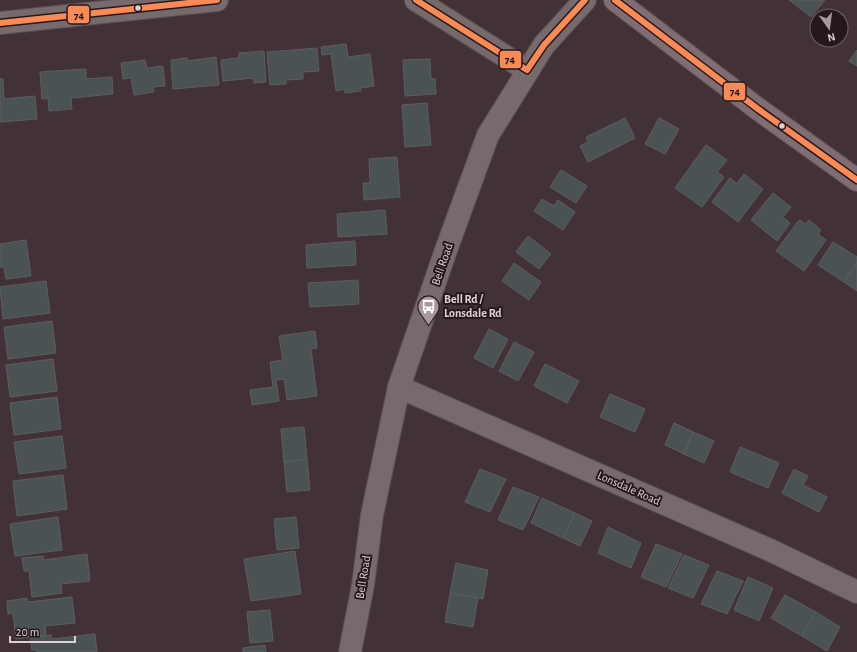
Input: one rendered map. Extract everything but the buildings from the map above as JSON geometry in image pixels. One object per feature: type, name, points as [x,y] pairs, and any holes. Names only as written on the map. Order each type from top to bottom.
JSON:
[{"type":"highway","points":[[615,0],[758,109],[857,180]]},
{"type":"street","points":[[0,23],[217,0]]},
{"type":"street","points":[[416,0],[527,70]]},
{"type":"street","name":"Bell Road","points":[[350,652],[363,585],[372,515],[399,387],[488,135],[527,70],[544,45],[585,0]]},
{"type":"street","name":"Lonsdale Road","points":[[399,387],[772,551],[857,592]]},
{"type":"transit line","name":"74","points":[[0,23],[217,0]]},
{"type":"transit line","name":"74","points":[[416,0],[527,70],[544,45],[585,0]]},
{"type":"transit line","name":"74","points":[[615,0],[758,109],[857,180]]},
{"type":"place","name":"Bell Rd / Lonsdale Rd","points":[[428,326]]}]
